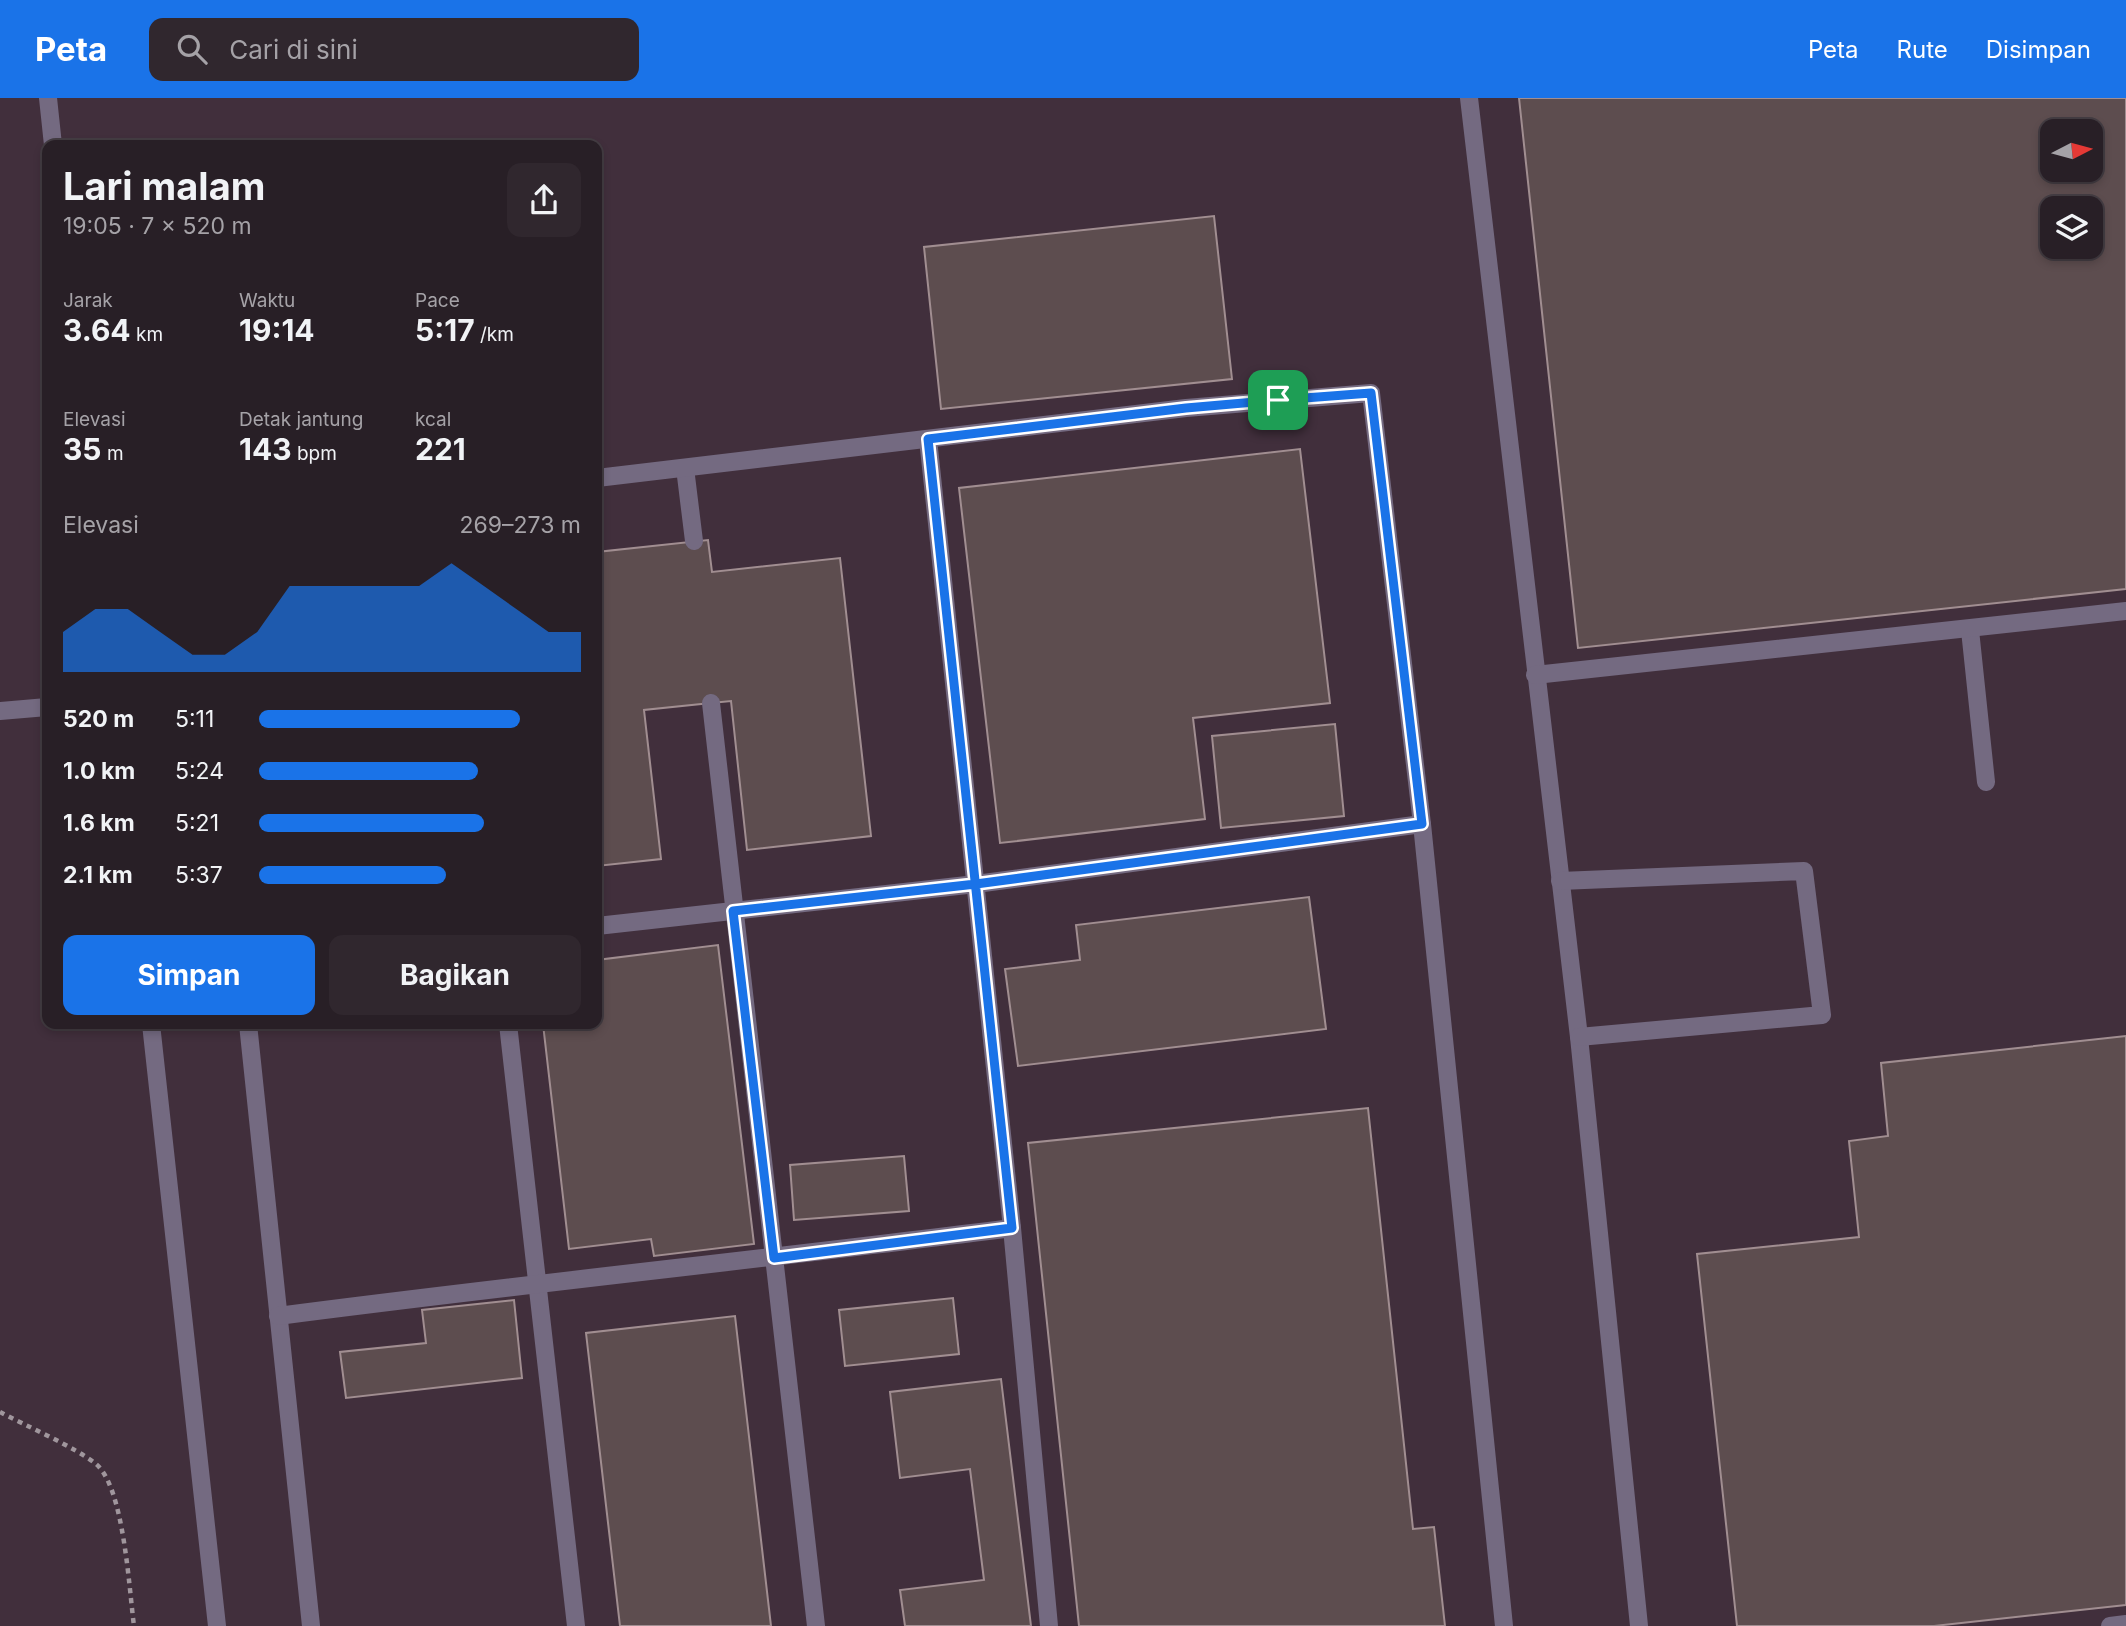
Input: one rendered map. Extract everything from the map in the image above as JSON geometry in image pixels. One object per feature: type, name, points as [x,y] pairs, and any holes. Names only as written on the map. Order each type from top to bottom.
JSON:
[{"type":"street","points":[[48,98],[52,140]]},
{"type":"street","points":[[1469,98],[1579,1037],[1639,1626]]},
{"type":"street","points":[[602,477],[1186,408],[1371,393],[1422,824],[1504,1626]]},
{"type":"street","points":[[928,439],[1012,1228],[1049,1626]]},
{"type":"street","points":[[685,468],[694,541]]},
{"type":"street","points":[[1535,675],[2126,611]]},
{"type":"street","points":[[1970,630],[1986,782]]},
{"type":"street","points":[[710,703],[817,1626]]},
{"type":"street","points":[[0,711],[42,707]]},
{"type":"street","points":[[602,925],[976,884],[1422,824]]},
{"type":"street","points":[[1560,881],[1804,871],[1822,1015],[1579,1037]]},
{"type":"street","points":[[152,1029],[217,1626]]},
{"type":"street","points":[[249,1029],[311,1626]]},
{"type":"street","points":[[509,1029],[576,1626]]},
{"type":"street","points":[[278,1316],[537,1282],[774,1258],[1012,1228]]},
{"type":"street","points":[[2110,1626],[2126,1624]]},
{"type":"path","points":[[0,1412],[97,1465],[113,1490],[126,1556],[134,1626]]},
{"type":"shaded area","points":[[0,98],[2126,98],[2126,1626],[0,1626]]},
{"type":"building","points":[[1519,98],[2126,98],[2126,589],[1578,648]]},
{"type":"building","points":[[1214,216],[1232,379],[941,409],[924,247]]},
{"type":"building","points":[[1300,449],[1330,703],[1193,718],[1205,819],[1000,843],[959,488]]},
{"type":"building","points":[[708,540],[712,572],[840,558],[871,836],[747,850],[731,701],[644,710],[661,859],[602,865],[602,551]]},
{"type":"building","points":[[1335,724],[1344,816],[1221,828],[1212,736]]},
{"type":"building","points":[[1309,897],[1326,1029],[1018,1066],[1005,969],[1080,960],[1076,925]]},
{"type":"building","points":[[718,945],[754,1244],[654,1256],[651,1239],[569,1249],[544,1029],[602,1029],[602,959]]},
{"type":"building","points":[[2126,1036],[2126,1605],[1934,1626],[1737,1626],[1697,1254],[1859,1237],[1849,1141],[1888,1136],[1881,1063]]},
{"type":"building","points":[[1368,1108],[1413,1529],[1434,1527],[1445,1626],[1079,1626],[1028,1143]]},
{"type":"building","points":[[904,1156],[909,1211],[794,1220],[790,1165]]},
{"type":"building","points":[[953,1298],[959,1354],[845,1366],[839,1310]]},
{"type":"building","points":[[514,1300],[522,1378],[346,1398],[340,1352],[426,1343],[422,1310]]},
{"type":"building","points":[[735,1316],[771,1626],[620,1626],[586,1333]]},
{"type":"building","points":[[1001,1379],[1031,1626],[905,1626],[900,1590],[984,1580],[970,1469],[900,1478],[890,1392]]},
{"type":"route","points":[[1278,400],[1186,408],[928,439],[976,884],[1012,1228],[774,1258],[733,911],[976,884],[1422,824],[1371,393],[1278,400]]}]
